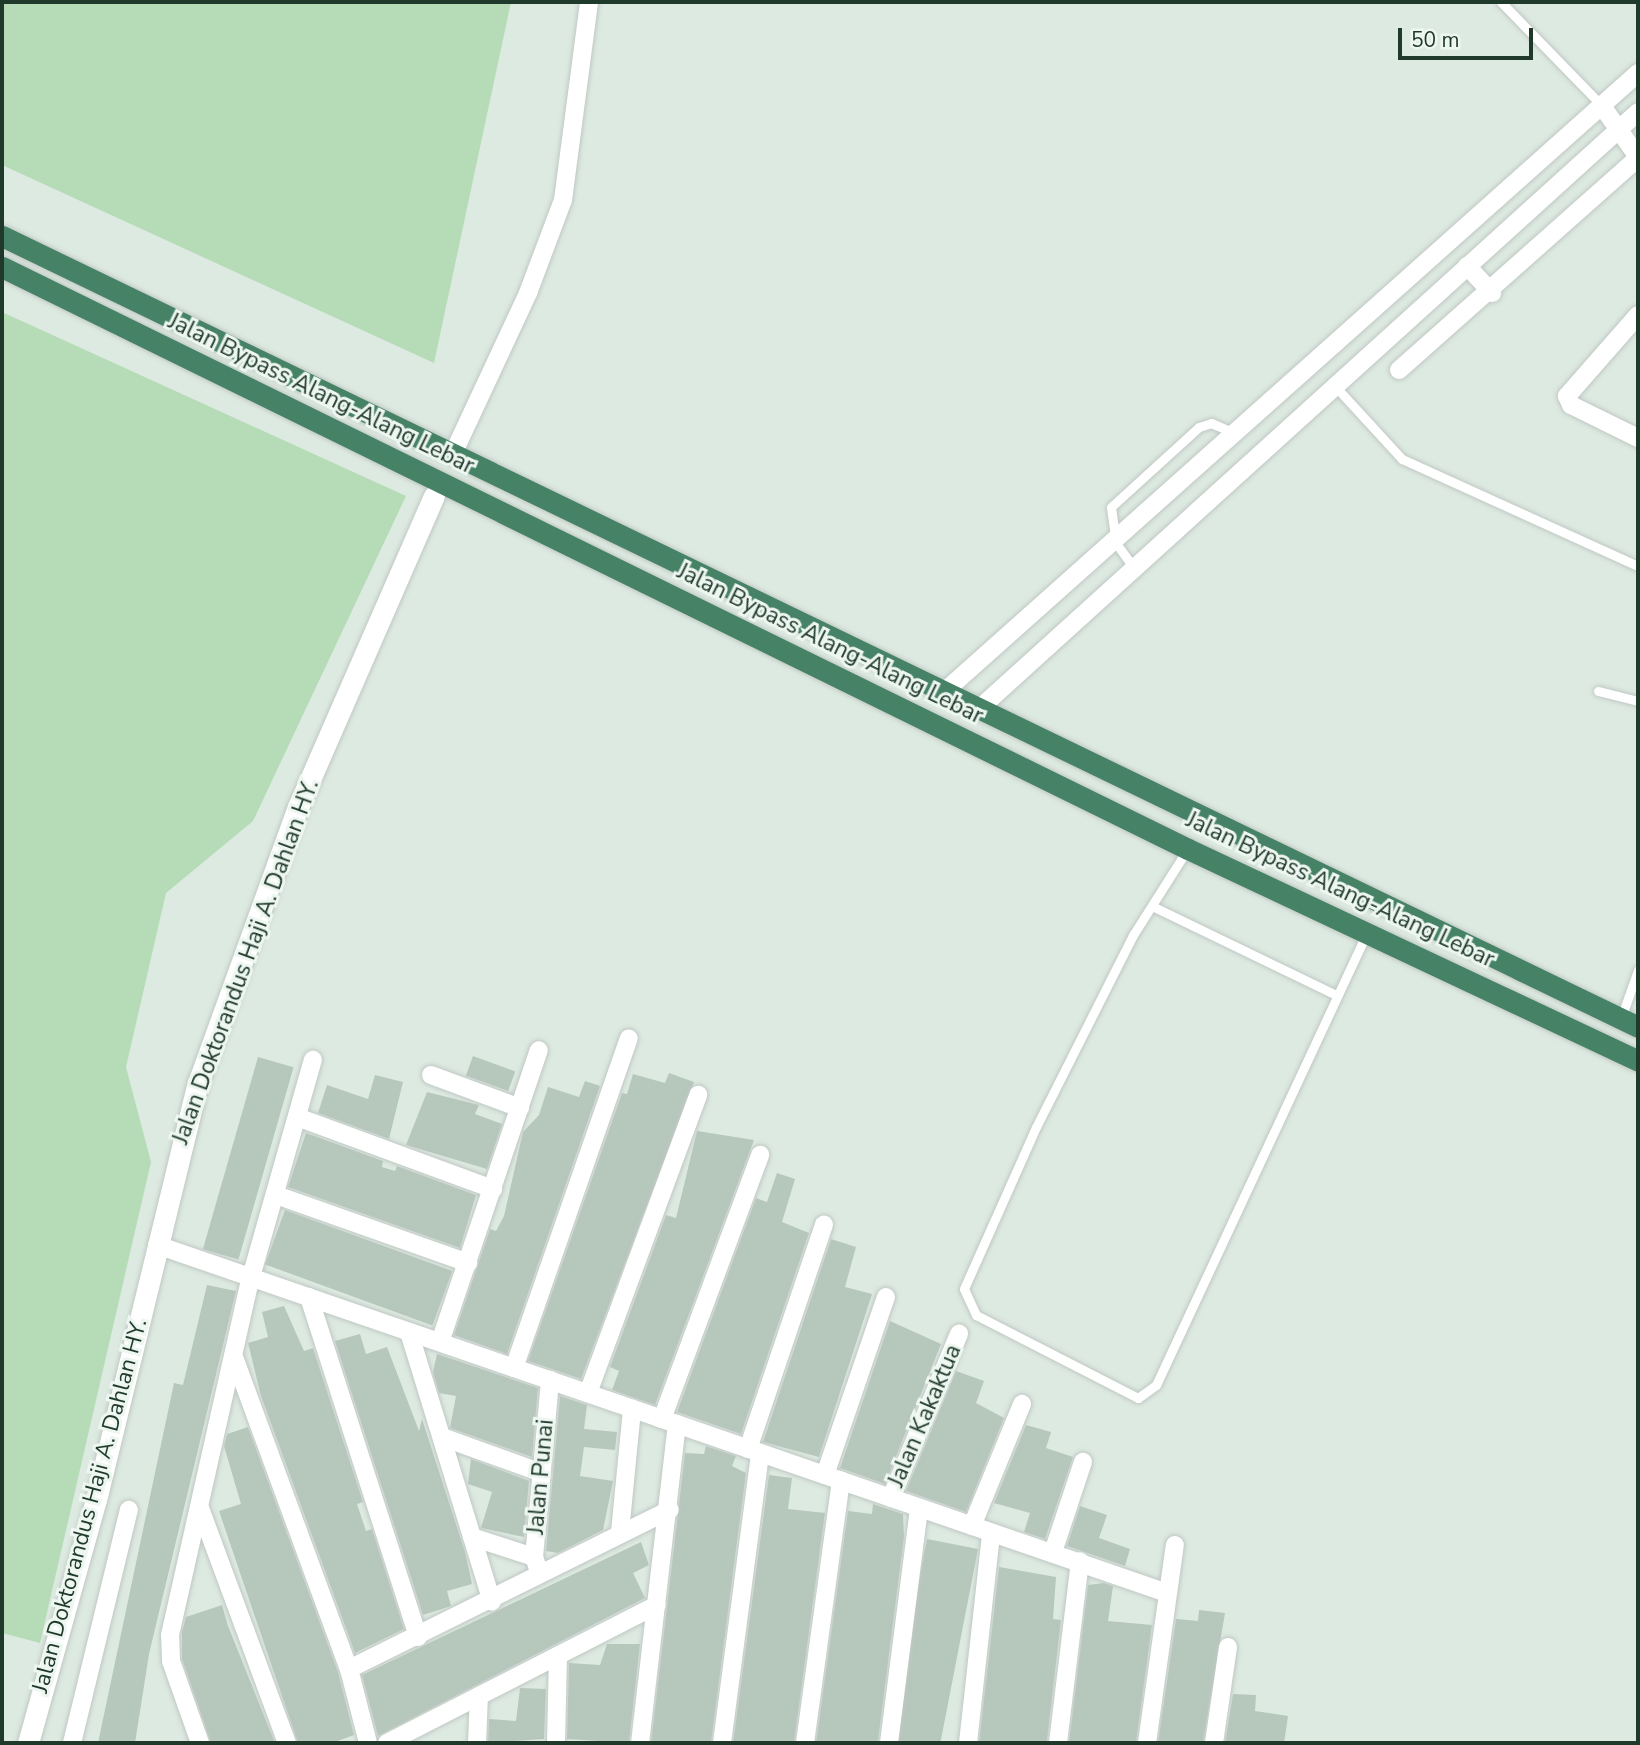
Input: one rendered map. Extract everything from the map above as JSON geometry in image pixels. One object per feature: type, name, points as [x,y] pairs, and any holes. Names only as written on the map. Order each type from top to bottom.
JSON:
[{"type":"highway","name":"Jalan Bypass Alang-Alang Lebar","points":[[2,236],[1630,1022]]},
{"type":"highway","name":"Jalan Bypass Alang-Alang Lebar","points":[[2,267],[172,350],[437,489],[1638,1061]]},
{"type":"highway","points":[[172,350],[183,324]]},
{"type":"street","points":[[453,454],[528,293],[563,200],[589,2]]},
{"type":"street","points":[[944,692],[1116,543],[1638,74]]},
{"type":"street","points":[[1399,370],[1492,293],[1638,158],[1616,131],[1602,106]]},
{"type":"street","points":[[979,709],[1638,112]]},
{"type":"street","points":[[1466,266],[1492,293]]},
{"type":"street","points":[[1638,315],[1567,396],[1570,405],[1638,438]]},
{"type":"street","name":"Jalan Doktorandus Haji A. Dahlan HY.","points":[[28,1743],[96,1500],[198,1083],[298,807],[437,489]]},
{"type":"street","points":[[514,1368],[629,1038]]},
{"type":"street","points":[[440,1342],[539,1051]]},
{"type":"street","points":[[200,1743],[171,1661],[170,1635],[201,1508],[251,1277],[313,1060]]},
{"type":"street","points":[[431,1075],[520,1108]]},
{"type":"street","points":[[588,1394],[698,1095]]},
{"type":"street","points":[[298,1117],[493,1189]]},
{"type":"street","points":[[640,1743],[670,1510],[670,1422],[760,1156]]},
{"type":"street","points":[[276,1195],[468,1263]]},
{"type":"street","points":[[722,1743],[754,1451],[824,1225]]},
{"type":"street","points":[[157,1245],[1164,1592]]},
{"type":"street","points":[[309,1297],[418,1636]]},
{"type":"street","points":[[804,1743],[833,1477],[886,1297]]},
{"type":"street","points":[[409,1332],[492,1602]]},
{"type":"street","name":"Jalan Kakaktua","points":[[891,1498],[959,1334]]},
{"type":"street","points":[[234,1357],[349,1669],[368,1743]]},
{"type":"street","name":"Jalan Punai","points":[[536,1564],[550,1380]]},
{"type":"street","points":[[972,1526],[1022,1404]]},
{"type":"street","points":[[621,1532],[632,1409]]},
{"type":"street","points":[[442,1437],[542,1473]]},
{"type":"street","points":[[1053,1552],[1083,1462]]},
{"type":"street","points":[[201,1508],[287,1743]]},
{"type":"street","points":[[889,1743],[919,1508]]},
{"type":"street","points":[[72,1743],[129,1510]]},
{"type":"street","points":[[349,1669],[492,1602],[536,1564],[670,1510]]},
{"type":"street","points":[[968,1743],[991,1533]]},
{"type":"street","points":[[472,1537],[536,1564]]},
{"type":"street","points":[[1147,1743],[1164,1592],[1175,1545]]},
{"type":"street","points":[[1058,1743],[1080,1561]]},
{"type":"street","points":[[387,1743],[657,1605]]},
{"type":"street","points":[[1214,1743],[1228,1647]]},
{"type":"street","points":[[556,1743],[558,1657]]},
{"type":"street","points":[[477,1743],[479,1696]]},
{"type":"lane","points":[[1501,2],[1602,106]]},
{"type":"lane","points":[[1334,385],[1402,459],[1638,566]]},
{"type":"lane","points":[[1134,568],[1116,543],[1111,508],[1199,427],[1211,424],[1236,434]]},
{"type":"lane","points":[[1598,691],[1638,701]]},
{"type":"lane","points":[[1188,849],[1152,905],[1036,1127],[963,1297],[976,1315],[1138,1398],[1156,1385],[1367,930]]},
{"type":"lane","points":[[1152,905],[1336,995]]},
{"type":"lane","points":[[1630,1022],[1638,970]]},
{"type":"green space","points":[[2,2],[511,2],[434,363],[2,165]]},
{"type":"green space","points":[[2,312],[406,496],[253,821],[166,893],[126,1067],[151,1162],[40,1643],[2,1633]]},
{"type":"building","points":[[473,1056],[515,1071],[508,1091],[466,1076]]},
{"type":"building","points":[[258,1057],[294,1067],[238,1259],[203,1249]]},
{"type":"building","points":[[669,1073],[694,1082],[581,1379],[528,1361],[622,1093],[627,1094],[633,1074],[665,1083]]},
{"type":"building","points":[[375,1075],[403,1082],[389,1139],[318,1113],[327,1085],[368,1099]]},
{"type":"building","points":[[585,1081],[600,1086],[507,1354],[454,1335],[490,1229],[496,1231],[504,1216],[523,1132],[539,1115],[548,1087],[579,1097]]},
{"type":"building","points":[[427,1092],[479,1105],[475,1114],[502,1124],[487,1169],[406,1145]]},
{"type":"building","points":[[697,1131],[754,1140],[655,1405],[612,1390],[619,1371],[610,1367],[666,1215],[676,1218]]},
{"type":"building","points":[[306,1133],[383,1161],[382,1167],[395,1171],[397,1166],[476,1195],[460,1248],[288,1187]]},
{"type":"building","points":[[777,1173],[795,1179],[782,1222],[809,1233],[741,1434],[677,1412],[756,1198],[767,1202]]},
{"type":"building","points":[[285,1210],[452,1271],[432,1325],[265,1265]]},
{"type":"building","points":[[831,1239],[856,1247],[845,1287],[872,1294],[819,1457],[763,1442]]},
{"type":"building","points":[[207,1285],[236,1291],[149,1654],[135,1743],[98,1743],[174,1383],[183,1385]]},
{"type":"building","points":[[284,1306],[304,1351],[313,1348],[363,1502],[357,1504],[366,1531],[372,1529],[404,1629],[355,1653],[261,1396],[248,1343],[268,1337],[262,1312]]},
{"type":"building","points":[[890,1321],[941,1344],[885,1484],[840,1468]]},
{"type":"building","points":[[360,1334],[366,1354],[387,1347],[419,1431],[422,1419],[465,1552],[472,1584],[447,1591],[451,1606],[423,1615],[335,1341]]},
{"type":"building","points":[[437,1354],[538,1388],[532,1457],[450,1428],[456,1396],[439,1393],[433,1372]]},
{"type":"building","points":[[956,1371],[984,1381],[976,1403],[1004,1418],[966,1512],[906,1491]]},
{"type":"building","points":[[560,1396],[587,1405],[584,1429],[617,1432],[615,1450],[584,1447],[580,1476],[613,1481],[603,1530],[558,1553],[546,1551]]},
{"type":"building","points":[[1026,1425],[1051,1432],[1046,1448],[1073,1457],[1045,1539],[1024,1532],[1030,1513],[994,1503]]},
{"type":"building","points":[[248,1427],[338,1672],[354,1735],[332,1743],[298,1743],[219,1511],[241,1504],[224,1446],[227,1434]]},
{"type":"building","points":[[706,1446],[736,1456],[732,1466],[746,1473],[711,1743],[651,1743],[685,1453],[704,1454]]},
{"type":"building","points":[[471,1459],[529,1481],[524,1537],[481,1528],[492,1492],[468,1484]]},
{"type":"building","points":[[769,1475],[792,1478],[788,1509],[825,1513],[794,1743],[733,1743]]},
{"type":"building","points":[[873,1504],[903,1514],[904,1537],[878,1741],[816,1743],[848,1511],[872,1514]]},
{"type":"building","points":[[1080,1506],[1107,1515],[1099,1538],[1130,1549],[1125,1566],[1067,1546]]},
{"type":"building","points":[[927,1539],[978,1549],[940,1743],[888,1741]]},
{"type":"building","points":[[641,1542],[649,1565],[633,1573],[645,1598],[378,1736],[362,1675]]},
{"type":"building","points":[[999,1567],[1056,1577],[1053,1619],[1061,1620],[1047,1741],[1041,1743],[979,1743]]},
{"type":"building","points":[[1104,1583],[1113,1586],[1108,1621],[1152,1625],[1136,1743],[1069,1743],[1088,1585]]},
{"type":"building","points":[[222,1605],[275,1743],[211,1743],[182,1659],[182,1632],[186,1617]]},
{"type":"building","points":[[1199,1610],[1225,1613],[1203,1743],[1158,1743],[1176,1619],[1198,1621]]},
{"type":"building","points":[[607,1644],[640,1644],[629,1743],[567,1739],[569,1663],[600,1665]]},
{"type":"building","points":[[520,1688],[546,1689],[544,1739],[488,1743],[489,1719],[516,1721]]},
{"type":"building","points":[[1233,1694],[1256,1695],[1255,1711],[1288,1716],[1284,1743],[1225,1743]]}]
